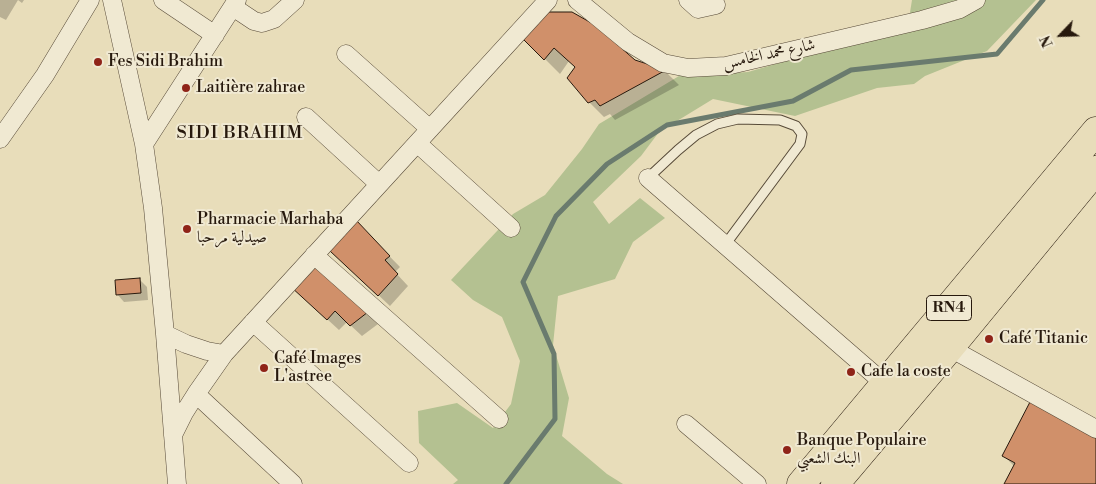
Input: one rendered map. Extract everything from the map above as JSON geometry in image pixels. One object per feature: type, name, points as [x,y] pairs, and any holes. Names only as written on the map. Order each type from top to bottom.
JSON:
[{"type":"main road","name":"RN4","points":[[801,484],[1096,131]]},
{"type":"main road","name":"RN4","points":[[834,484],[950,348],[1096,170]]},
{"type":"street","points":[[0,139],[45,75],[90,0]]},
{"type":"street","points":[[112,0],[144,144],[153,208],[177,484]]},
{"type":"street","points":[[164,0],[215,35]]},
{"type":"street","points":[[144,144],[235,4],[254,21],[262,23],[274,19],[295,0]]},
{"type":"street","points":[[174,435],[196,394],[224,354],[548,0]]},
{"type":"street","name":"شارع محمد الخامس","points":[[577,0],[628,42],[663,63],[688,68],[726,66],[922,20],[960,8],[976,0]]},
{"type":"street","points":[[688,0],[698,9],[716,5]]},
{"type":"street","points":[[346,54],[430,129]]},
{"type":"street","points":[[306,117],[379,184]]},
{"type":"street","points":[[417,143],[511,228]]},
{"type":"street","points":[[648,178],[885,384]]},
{"type":"street","points":[[314,255],[499,419]]},
{"type":"street","points":[[253,322],[410,463]]},
{"type":"street","points":[[165,334],[206,351],[224,354]]},
{"type":"street","points":[[950,348],[1096,429]]},
{"type":"street","points":[[196,394],[293,484]]},
{"type":"street","points":[[686,424],[757,484]]},
{"type":"lane","points":[[648,178],[696,135],[717,124],[738,119],[780,120],[796,126],[802,134],[800,144],[726,246]]},
{"type":"green space","points":[[912,0],[1036,0],[987,51],[925,76],[914,84],[877,88],[795,116],[713,99],[659,132],[641,156],[593,202],[609,224],[640,198],[665,218],[633,242],[615,279],[558,296],[553,345],[569,398],[562,436],[607,474],[623,484],[453,484],[458,480],[419,443],[418,411],[457,403],[493,428],[511,404],[520,361],[502,317],[473,300],[451,280],[513,214],[545,195],[582,149],[599,124],[679,76],[748,72],[831,48],[907,31]]},
{"type":"building","points":[[549,12],[572,12],[595,25],[635,60],[666,70],[600,106],[595,100],[588,103],[567,78],[575,67],[554,48],[544,60],[521,37]]},
{"type":"building","points":[[356,220],[390,256],[385,260],[398,274],[378,296],[330,251]]},
{"type":"building","points":[[313,260],[368,312],[350,326],[335,311],[327,320],[290,286]]},
{"type":"building","points":[[140,278],[141,293],[116,295],[115,280]]},
{"type":"building","points":[[1030,402],[1096,438],[1096,484],[1004,484],[1015,463],[1002,456]]},
{"type":"waterway","points":[[506,484],[555,419],[554,354],[523,282],[556,216],[607,164],[667,125],[793,101],[851,70],[997,54],[1043,0]]},
{"type":"place","name":"Fes Sidi Brahim","points":[[98,62]]},
{"type":"place","name":"Laitière zahrae","points":[[186,88]]},
{"type":"place","name":"Pharmacie Marhaba صيدلية مرحبا","points":[[187,229]]},
{"type":"place","name":"Café Titanic","points":[[989,339]]},
{"type":"place","name":"Café Images L'astree","points":[[264,368]]},
{"type":"place","name":"Cafe la coste","points":[[851,372]]},
{"type":"place","name":"Banque Populaire البنك الشعبي","points":[[787,450]]},
{"type":"district","name":"SIDI BRAHIM","points":[[240,134]]}]
